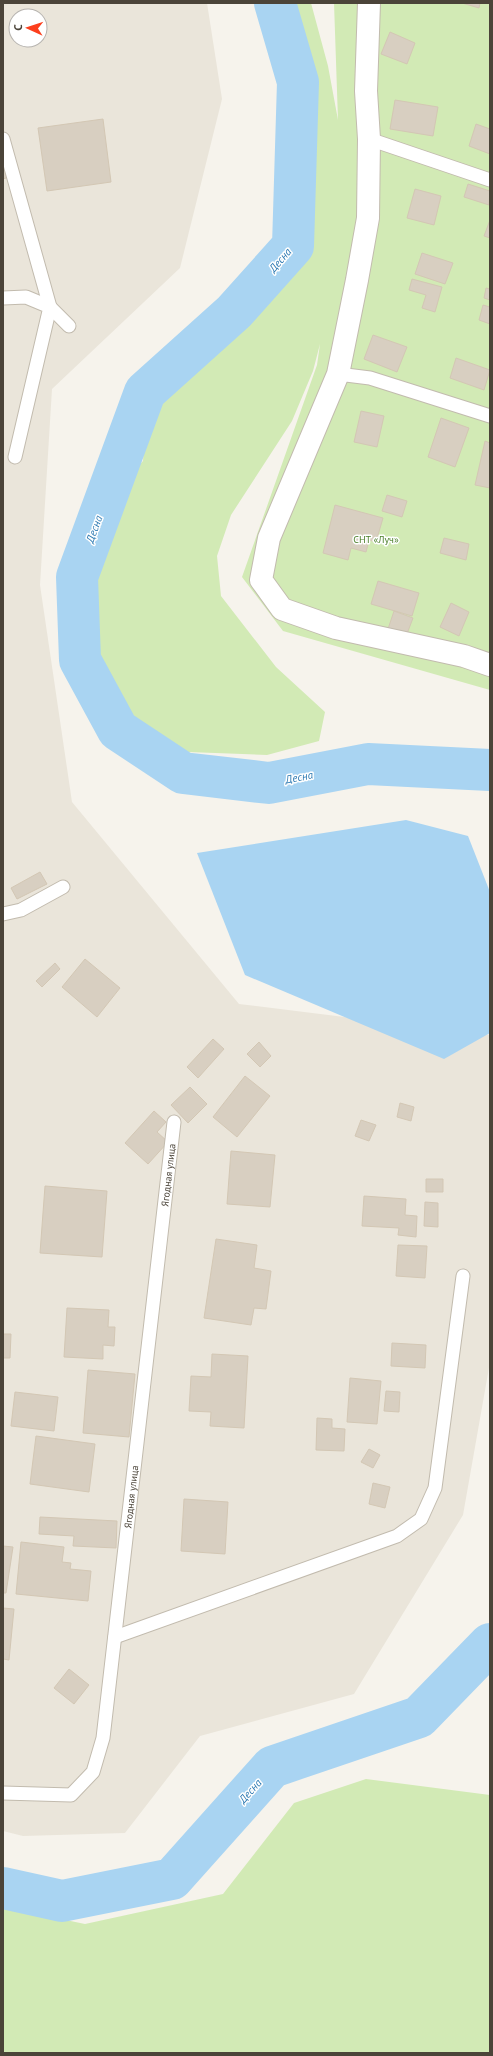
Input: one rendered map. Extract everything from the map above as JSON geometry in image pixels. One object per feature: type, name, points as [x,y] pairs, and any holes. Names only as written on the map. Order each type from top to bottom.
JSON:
[{"type":"street","points":[[369,3],[366,91],[369,139],[368,218],[338,374],[269,538],[261,580],[282,609],[336,628],[464,656],[490,664]]},
{"type":"lane","points":[[3,139],[50,307],[15,457]]},
{"type":"lane","points":[[369,139],[490,180]]},
{"type":"lane","points":[[3,298],[26,297],[50,307],[69,326]]},
{"type":"lane","points":[[338,374],[370,378],[490,416]]},
{"type":"lane","points":[[3,914],[21,910],[63,887]]},
{"type":"lane","name":"Ягодная улица","points":[[3,1794],[71,1795],[93,1772],[103,1738],[174,1122]]},
{"type":"lane","points":[[115,1637],[397,1536],[421,1519],[435,1488],[463,1276]]},
{"type":"shaded area","points":[[3,3],[207,3],[222,99],[180,268],[52,389],[40,585],[72,802],[239,1004],[490,1035],[490,1362],[463,1515],[354,1694],[200,1736],[125,1833],[23,1836],[3,1831]]},
{"type":"green space","name":"СНТ «Луч»","points":[[257,3],[311,3],[328,66],[338,120],[334,3],[490,3],[490,690],[283,631],[242,577],[317,365],[320,344],[313,371],[292,421],[231,515],[217,556],[221,596],[276,667],[325,712],[319,741],[267,755],[188,752],[130,726],[90,656],[82,576],[96,503],[110,474],[129,475],[143,461],[145,429],[163,382],[249,313],[303,211],[305,141],[300,71]]},
{"type":"green space","points":[[366,1779],[490,1795],[490,2053],[3,2053],[3,1907],[85,1924],[223,1894],[294,1803]]},
{"type":"water","points":[[406,820],[468,836],[490,892],[490,1033],[444,1059],[245,975],[197,853]]},
{"type":"building","points":[[462,3],[480,3],[479,8]]},
{"type":"building","points":[[390,32],[415,43],[407,64],[381,54]]},
{"type":"building","points":[[395,100],[438,107],[433,136],[390,129]]},
{"type":"building","points":[[103,119],[111,182],[47,191],[38,128]]},
{"type":"building","points":[[476,124],[490,129],[490,154],[469,146]]},
{"type":"building","points":[[3,158],[9,177],[3,179]]},
{"type":"building","points":[[468,184],[490,191],[489,205],[464,197]]},
{"type":"building","points":[[415,189],[441,196],[434,225],[407,218]]},
{"type":"building","points":[[490,220],[490,238],[484,236]]},
{"type":"building","points":[[422,253],[453,263],[445,284],[415,274]]},
{"type":"building","points":[[412,279],[442,287],[435,312],[422,308],[426,295],[409,290]]},
{"type":"building","points":[[486,288],[490,289],[490,300],[484,298]]},
{"type":"building","points":[[483,305],[490,307],[490,324],[479,320]]},
{"type":"building","points":[[373,335],[407,347],[397,372],[364,359]]},
{"type":"building","points":[[456,358],[490,370],[484,390],[450,378]]},
{"type":"building","points":[[361,411],[384,416],[377,447],[354,442]]},
{"type":"building","points":[[441,418],[469,428],[455,467],[428,457]]},
{"type":"building","points":[[485,441],[490,443],[490,488],[475,485]]},
{"type":"building","points":[[387,495],[407,501],[402,517],[382,511]]},
{"type":"building","points":[[335,505],[383,518],[376,542],[369,540],[366,552],[351,548],[348,560],[323,553]]},
{"type":"building","points":[[444,538],[469,544],[466,560],[440,553]]},
{"type":"building","points":[[378,581],[419,593],[412,616],[371,604]]},
{"type":"building","points":[[451,603],[469,612],[459,636],[440,627]]},
{"type":"building","points":[[394,611],[413,618],[405,639],[387,632]]},
{"type":"building","points":[[40,872],[47,884],[17,899],[11,888]]},
{"type":"building","points":[[85,959],[120,988],[97,1017],[62,987]]},
{"type":"building","points":[[55,963],[60,969],[42,987],[36,981]]},
{"type":"building","points":[[213,1039],[224,1049],[198,1078],[187,1067]]},
{"type":"building","points":[[259,1042],[271,1056],[260,1067],[247,1054]]},
{"type":"building","points":[[245,1076],[270,1096],[237,1137],[213,1117]]},
{"type":"building","points":[[190,1087],[207,1104],[188,1123],[171,1105]]},
{"type":"building","points":[[400,1103],[414,1107],[411,1121],[397,1117]]},
{"type":"building","points":[[154,1111],[166,1122],[157,1132],[168,1142],[148,1164],[125,1143]]},
{"type":"building","points":[[361,1120],[376,1125],[369,1141],[355,1136]]},
{"type":"building","points":[[231,1151],[275,1155],[270,1207],[227,1204]]},
{"type":"building","points":[[426,1179],[443,1179],[443,1192],[426,1192]]},
{"type":"building","points":[[45,1186],[107,1191],[102,1257],[40,1253]]},
{"type":"building","points":[[364,1196],[406,1199],[405,1215],[417,1216],[416,1237],[398,1235],[399,1228],[362,1226]]},
{"type":"building","points":[[425,1202],[438,1203],[438,1227],[424,1226]]},
{"type":"building","points":[[216,1239],[257,1245],[254,1268],[271,1271],[266,1309],[254,1308],[251,1325],[204,1318]]},
{"type":"building","points":[[398,1245],[427,1246],[425,1278],[396,1276]]},
{"type":"building","points":[[67,1308],[109,1310],[108,1327],[115,1327],[114,1346],[103,1345],[103,1359],[64,1357]]},
{"type":"building","points":[[3,1334],[11,1334],[10,1358],[3,1358]]},
{"type":"building","points":[[392,1343],[426,1345],[425,1368],[391,1366]]},
{"type":"building","points":[[212,1354],[248,1356],[244,1428],[210,1426],[211,1412],[189,1411],[191,1376],[211,1377]]},
{"type":"building","points":[[88,1370],[135,1374],[129,1437],[83,1433]]},
{"type":"building","points":[[350,1378],[381,1381],[377,1424],[347,1422]]},
{"type":"building","points":[[386,1391],[400,1392],[399,1412],[384,1411]]},
{"type":"building","points":[[15,1392],[58,1397],[54,1431],[11,1426]]},
{"type":"building","points":[[317,1418],[332,1419],[332,1428],[345,1429],[344,1451],[316,1450]]},
{"type":"building","points":[[36,1436],[95,1444],[89,1492],[30,1484]]},
{"type":"building","points":[[369,1449],[380,1455],[373,1468],[361,1462]]},
{"type":"building","points":[[373,1483],[390,1487],[385,1508],[369,1504]]},
{"type":"building","points":[[184,1499],[228,1502],[225,1554],[181,1551]]},
{"type":"building","points":[[40,1517],[117,1521],[116,1548],[73,1546],[74,1536],[39,1534]]},
{"type":"building","points":[[21,1542],[64,1547],[62,1562],[71,1563],[70,1569],[91,1571],[88,1601],[16,1594]]},
{"type":"building","points":[[3,1546],[13,1547],[6,1593],[3,1593]]},
{"type":"building","points":[[3,1608],[14,1609],[9,1660],[3,1659]]},
{"type":"building","points":[[69,1669],[89,1685],[74,1704],[54,1688]]},
{"type":"waterway","name":"Десна","points":[[275,3],[298,82],[293,246],[234,312],[145,392],[77,577],[80,660],[118,730],[183,773],[269,783],[368,764],[490,770]]},
{"type":"waterway","name":"Десна","points":[[3,1888],[62,1901],[172,1879],[272,1767],[419,1717],[490,1644]]}]
